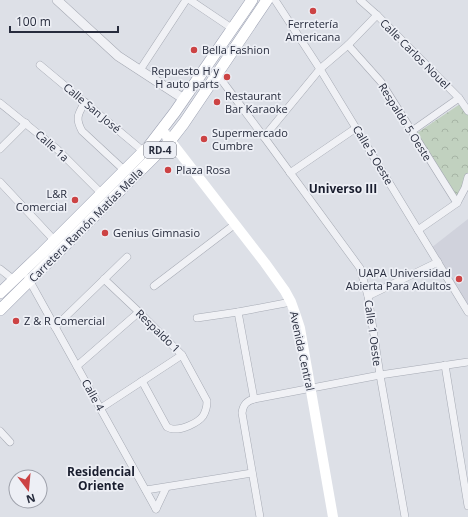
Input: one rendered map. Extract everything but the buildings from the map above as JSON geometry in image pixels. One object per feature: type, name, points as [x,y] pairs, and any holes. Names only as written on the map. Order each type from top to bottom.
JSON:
[{"type":"main road","name":"Carretera Ramón Matías Mella","points":[[0,293],[24,271],[162,130],[252,0]]},
{"type":"main road","name":"Carretera Ramón Matías Mella","points":[[0,310],[170,141],[184,123],[267,0]]},
{"type":"main road","name":"Avenida Central","points":[[162,130],[234,225],[265,263],[291,302],[300,328],[333,517]]},
{"type":"street","points":[[57,0],[118,56],[184,99]]},
{"type":"street","points":[[140,70],[186,0]]},
{"type":"street","points":[[190,0],[233,29]]},
{"type":"street","name":"Calle 5 Oeste","points":[[275,0],[320,69],[468,312]]},
{"type":"street","name":"Calle Carlos Nouel","points":[[360,0],[377,15],[459,98],[468,111]]},
{"type":"street","points":[[264,137],[320,69],[377,15]]},
{"type":"street","name":"Respaldo 5 Oeste","points":[[348,44],[380,82],[457,204]]},
{"type":"street","name":"Calle San José","points":[[40,65],[143,151]]},
{"type":"street","name":"Calle 1 Oeste","points":[[217,74],[356,262],[364,277],[405,517]]},
{"type":"street","points":[[412,131],[459,98]]},
{"type":"street","points":[[85,102],[78,114],[78,124],[82,131],[124,170]]},
{"type":"street","name":"Calle 1a","points":[[0,103],[57,149],[101,193]]},
{"type":"street","points":[[0,149],[26,123]]},
{"type":"street","points":[[290,173],[356,128]]},
{"type":"street","points":[[418,230],[457,204],[465,188],[468,177]]},
{"type":"street","points":[[0,182],[54,240]]},
{"type":"street","points":[[154,286],[234,225]]},
{"type":"street","points":[[55,327],[127,257]]},
{"type":"street","points":[[368,296],[438,262]]},
{"type":"street","points":[[0,269],[14,280]]},
{"type":"street","name":"Calle 4","points":[[24,271],[156,509],[166,488]]},
{"type":"street","name":"Respaldo 1","points":[[104,280],[182,355],[207,401],[207,407],[202,418],[192,424],[180,428],[172,430],[167,427],[142,381]]},
{"type":"street","points":[[197,318],[291,302]]},
{"type":"street","points":[[77,366],[139,312]]},
{"type":"street","points":[[238,312],[254,399]]},
{"type":"street","points":[[100,408],[182,355]]},
{"type":"street","points":[[260,517],[242,413],[242,408],[248,400],[380,375],[468,362]]},
{"type":"street","points":[[445,365],[468,506]]},
{"type":"street","points":[[0,431],[10,442]]},
{"type":"street","points":[[146,490],[252,473]]},
{"type":"shaded area","name":"UAPA Universidad Abierta Para Adultos","points":[[468,219],[468,309],[431,248]]},
{"type":"green space","points":[[460,104],[468,114],[468,176],[456,199],[417,133]]},
{"type":"place","name":"Ferretería Americana","points":[[313,11]]},
{"type":"place","name":"Bella Fashion","points":[[194,50]]},
{"type":"place","name":"Repuesto H y H auto parts","points":[[227,77]]},
{"type":"place","name":"Restaurant Bar Karaoke","points":[[217,102]]},
{"type":"place","name":"Supermercado Cumbre","points":[[204,139]]},
{"type":"place","name":"Plaza Rosa","points":[[168,170]]},
{"type":"place","name":"L&R Comercial","points":[[75,200]]},
{"type":"place","name":"Genius Gimnasio","points":[[105,233]]},
{"type":"place","name":"UAPA Universidad Abierta Para Adultos","points":[[459,279]]},
{"type":"place","name":"Z & R Comercial","points":[[16,321]]},
{"type":"district","name":"Universo III","points":[[343,189]]},
{"type":"district","name":"Residencial Oriente","points":[[101,479]]}]
